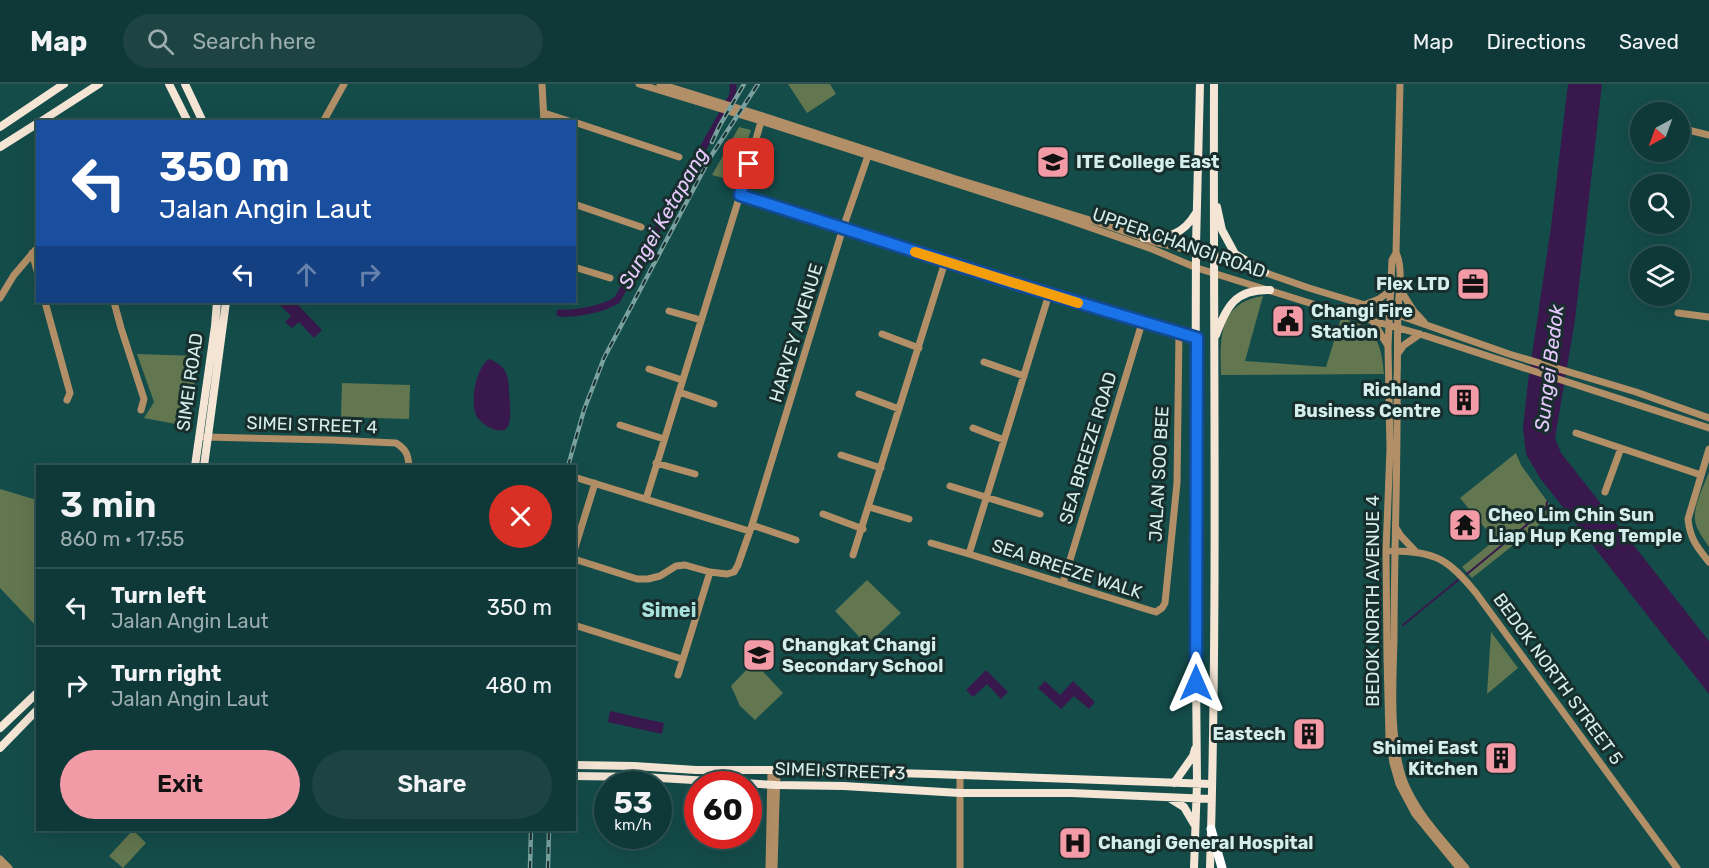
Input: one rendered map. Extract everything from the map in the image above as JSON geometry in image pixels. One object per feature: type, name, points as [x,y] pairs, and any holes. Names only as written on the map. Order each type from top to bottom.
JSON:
[{"type":"highway","points":[[1211,829],[1222,868]]},
{"type":"main road","points":[[0,127],[64,84]]},
{"type":"main road","points":[[53,118],[99,84]]},
{"type":"main road","points":[[185,84],[202,120]]},
{"type":"main road","points":[[1194,868],[1197,783],[1196,252],[1200,84]]},
{"type":"main road","points":[[1210,868],[1214,680],[1214,84]]},
{"type":"main road","points":[[169,85],[187,120]]},
{"type":"main road","points":[[0,147],[36,124]]},
{"type":"main road","points":[[1213,189],[1222,230],[1229,245],[1235,254],[1265,272]]},
{"type":"main road","points":[[1144,238],[1164,237],[1182,231],[1190,224],[1197,211]]},
{"type":"main road","points":[[1215,338],[1226,311],[1234,301],[1245,294],[1270,290]]},
{"type":"main road","name":"SIMEI ROAD","points":[[204,465],[203,437],[217,303]]},
{"type":"main road","name":"SIMEI ROAD","points":[[195,465],[203,437],[226,303]]},
{"type":"main road","points":[[0,728],[36,694]]},
{"type":"main road","points":[[0,747],[36,711]]},
{"type":"main road","points":[[1174,783],[1193,756],[1196,746]]},
{"type":"main road","name":"SIMEI STREET 3","points":[[576,765],[1212,784]]},
{"type":"main road","name":"SIMEI STREET 3","points":[[576,776],[647,777],[774,785],[853,786],[960,793],[1000,791],[1211,799]]},
{"type":"main road","points":[[991,776],[992,784],[1000,791]]},
{"type":"main road","points":[[1165,797],[1175,800],[1184,807],[1195,825]]},
{"type":"street","points":[[324,120],[344,84]]},
{"type":"street","points":[[533,84],[544,86],[544,120]]},
{"type":"street","name":"UPPER CHANGI ROAD","points":[[639,84],[719,105]]},
{"type":"street","name":"UPPER CHANGI ROAD","points":[[660,84],[1152,249],[1197,268],[1419,334],[1709,428]]},
{"type":"street","points":[[1396,253],[1400,84]]},
{"type":"street","points":[[544,113],[567,120]]},
{"type":"street","points":[[646,498],[762,118]]},
{"type":"street","points":[[576,123],[679,157]]},
{"type":"street","points":[[1690,130],[1709,135]]},
{"type":"street","name":"UPPER CHANGI ROAD","points":[[869,154],[1144,238],[1213,255],[1709,418]]},
{"type":"street","name":"HARVEY AVENUE","points":[[710,572],[727,574],[734,572],[750,528],[843,228],[869,154]]},
{"type":"street","points":[[740,195],[945,262],[1197,338]]},
{"type":"street","points":[[576,205],[641,227]]},
{"type":"street","points":[[0,298],[14,275],[36,249]]},
{"type":"street","points":[[32,253],[36,267]]},
{"type":"street","name":"BEDOK NORTH AVENUE 4","points":[[1396,253],[1400,262],[1395,551],[1395,738],[1404,781],[1419,810],[1466,868]]},
{"type":"street","name":"BEDOK NORTH AVENUE 4","points":[[1396,253],[1392,259],[1388,346],[1390,449],[1386,552],[1389,739],[1399,784],[1415,814],[1459,868]]},
{"type":"street","points":[[853,555],[945,262]]},
{"type":"street","points":[[576,268],[610,278]]},
{"type":"street","points":[[1399,288],[1425,324]]},
{"type":"street","points":[[1364,305],[1379,299],[1390,291]]},
{"type":"street","points":[[969,554],[1049,294]]},
{"type":"street","points":[[45,303],[70,393],[67,400]]},
{"type":"street","points":[[114,303],[144,399],[141,410]]},
{"type":"street","points":[[669,311],[701,320]]},
{"type":"street","points":[[1678,313],[1709,317]]},
{"type":"street","points":[[1372,320],[1388,346]]},
{"type":"street","name":"SEA BREEZE ROAD","points":[[1063,583],[1142,322]]},
{"type":"street","name":"JALAN SOO BEE","points":[[1156,612],[1166,601],[1177,483],[1179,332]]},
{"type":"street","points":[[882,334],[919,348]]},
{"type":"street","points":[[1398,352],[1419,334]]},
{"type":"street","points":[[984,362],[1024,376]]},
{"type":"street","points":[[649,369],[682,380]]},
{"type":"street","points":[[678,392],[714,404]]},
{"type":"street","points":[[859,394],[899,409]]},
{"type":"street","points":[[620,425],[664,439]]},
{"type":"street","points":[[973,428],[1004,440]]},
{"type":"street","points":[[1576,433],[1701,475]]},
{"type":"street","name":"SIMEI STREET 4","points":[[203,437],[396,443],[404,448],[408,455],[409,465]]},
{"type":"street","points":[[1605,492],[1621,448]]},
{"type":"street","points":[[1709,449],[1688,519],[1693,541],[1709,562]]},
{"type":"street","points":[[841,456],[881,468]]},
{"type":"street","points":[[656,463],[695,474]]},
{"type":"street","points":[[576,478],[796,540]]},
{"type":"street","points":[[576,545],[595,483]]},
{"type":"street","points":[[950,486],[1040,514]]},
{"type":"street","points":[[869,507],[909,519]]},
{"type":"street","points":[[823,514],[862,529]]},
{"type":"street","points":[[1396,528],[1415,551]]},
{"type":"street","name":"SEA BREEZE WALK","points":[[931,543],[1156,612]]},
{"type":"street","name":"BEDOK NORTH STREET 5","points":[[1386,552],[1415,551],[1436,557],[1455,569],[1470,585],[1677,868]]},
{"type":"street","points":[[576,560],[637,579],[660,576],[676,566],[685,565],[710,572],[678,675]]},
{"type":"street","points":[[576,626],[682,659]]},
{"type":"street","points":[[774,770],[774,868]]},
{"type":"street","points":[[960,775],[960,868]]},
{"type":"street","points":[[769,868],[774,785]]},
{"type":"street","points":[[0,859],[9,868]]},
{"type":"green space","points":[[788,84],[830,84],[836,94],[807,113]]},
{"type":"green space","points":[[739,127],[751,130],[735,181],[712,175]]},
{"type":"green space","points":[[1263,296],[1245,361],[1326,367],[1341,318],[1367,328],[1376,339],[1381,352],[1384,374],[1221,375],[1222,336],[1230,314],[1237,306],[1248,300]]},
{"type":"green space","points":[[137,354],[198,356],[190,416],[191,427],[144,418],[154,402]]},
{"type":"green space","points":[[342,383],[410,385],[409,419],[341,417]]},
{"type":"green space","points":[[1516,453],[1521,465],[1555,512],[1472,578],[1462,567],[1495,540],[1460,498]]},
{"type":"green space","points":[[1709,472],[1709,547],[1700,534],[1695,515],[1699,496]]},
{"type":"green space","points":[[0,489],[36,500],[36,626],[0,588]]},
{"type":"green space","points":[[867,580],[901,613],[867,645],[835,611]]},
{"type":"green space","points":[[1491,632],[1518,668],[1487,694]]},
{"type":"green space","points":[[754,662],[783,693],[755,720],[740,706],[731,686]]},
{"type":"green space","points":[[132,831],[146,843],[123,868],[109,856]]},
{"type":"water","name":"Sungei Bedok","points":[[1568,84],[1602,84],[1575,320],[1555,438],[1561,453],[1709,641],[1709,694],[1540,478],[1526,454],[1523,428],[1528,382],[1551,227]]},
{"type":"water","points":[[278,303],[296,303],[322,330],[314,338],[299,322],[292,328],[285,322],[291,316]]},
{"type":"water","points":[[489,359],[503,368],[508,380],[510,416],[509,425],[503,430],[494,430],[485,425],[478,418],[474,409],[475,385],[484,363]]},
{"type":"water","points":[[986,670],[1008,692],[1001,699],[987,684],[973,697],[966,690]]},
{"type":"water","points":[[1045,681],[1060,695],[1073,681],[1095,702],[1089,709],[1074,696],[1061,709],[1038,688]]},
{"type":"water","points":[[610,711],[664,723],[662,734],[608,722]]},
{"type":"waterway","name":"Sungei Ketapang","points":[[560,313],[590,310],[617,300],[733,95],[733,84]]},
{"type":"waterway","points":[[1467,574],[1546,509],[1547,502]]},
{"type":"waterway","points":[[1403,625],[1458,580]]},
{"type":"railway","points":[[712,142],[744,84]]},
{"type":"railway","points":[[568,465],[584,410],[604,358],[711,156],[758,84]]},
{"type":"railway","points":[[530,868],[531,831]]},
{"type":"railway","points":[[548,868],[549,831]]},
{"type":"slow traffic","points":[[915,252],[1078,303]]},
{"type":"place","name":"ITE College East","points":[[1053,162]]},
{"type":"place","name":"Flex LTD","points":[[1473,284]]},
{"type":"place","name":"Changi Fire Station","points":[[1288,321]]},
{"type":"place","name":"Richland Business Centre","points":[[1464,400]]},
{"type":"place","name":"Cheo Lim Chin Sun Liap Hup Keng Temple","points":[[1465,525]]},
{"type":"place","name":"Changkat Changi Secondary School","points":[[759,655]]},
{"type":"place","name":"Eastech","points":[[1309,734]]},
{"type":"place","name":"Shimei East Kitchen","points":[[1501,758]]},
{"type":"place","name":"Changi General Hospital","points":[[1075,843]]},
{"type":"district","name":"Simei","points":[[669,610]]},
{"type":"route","points":[[749,164],[740,195],[945,262],[1197,338],[1196,683]]}]
